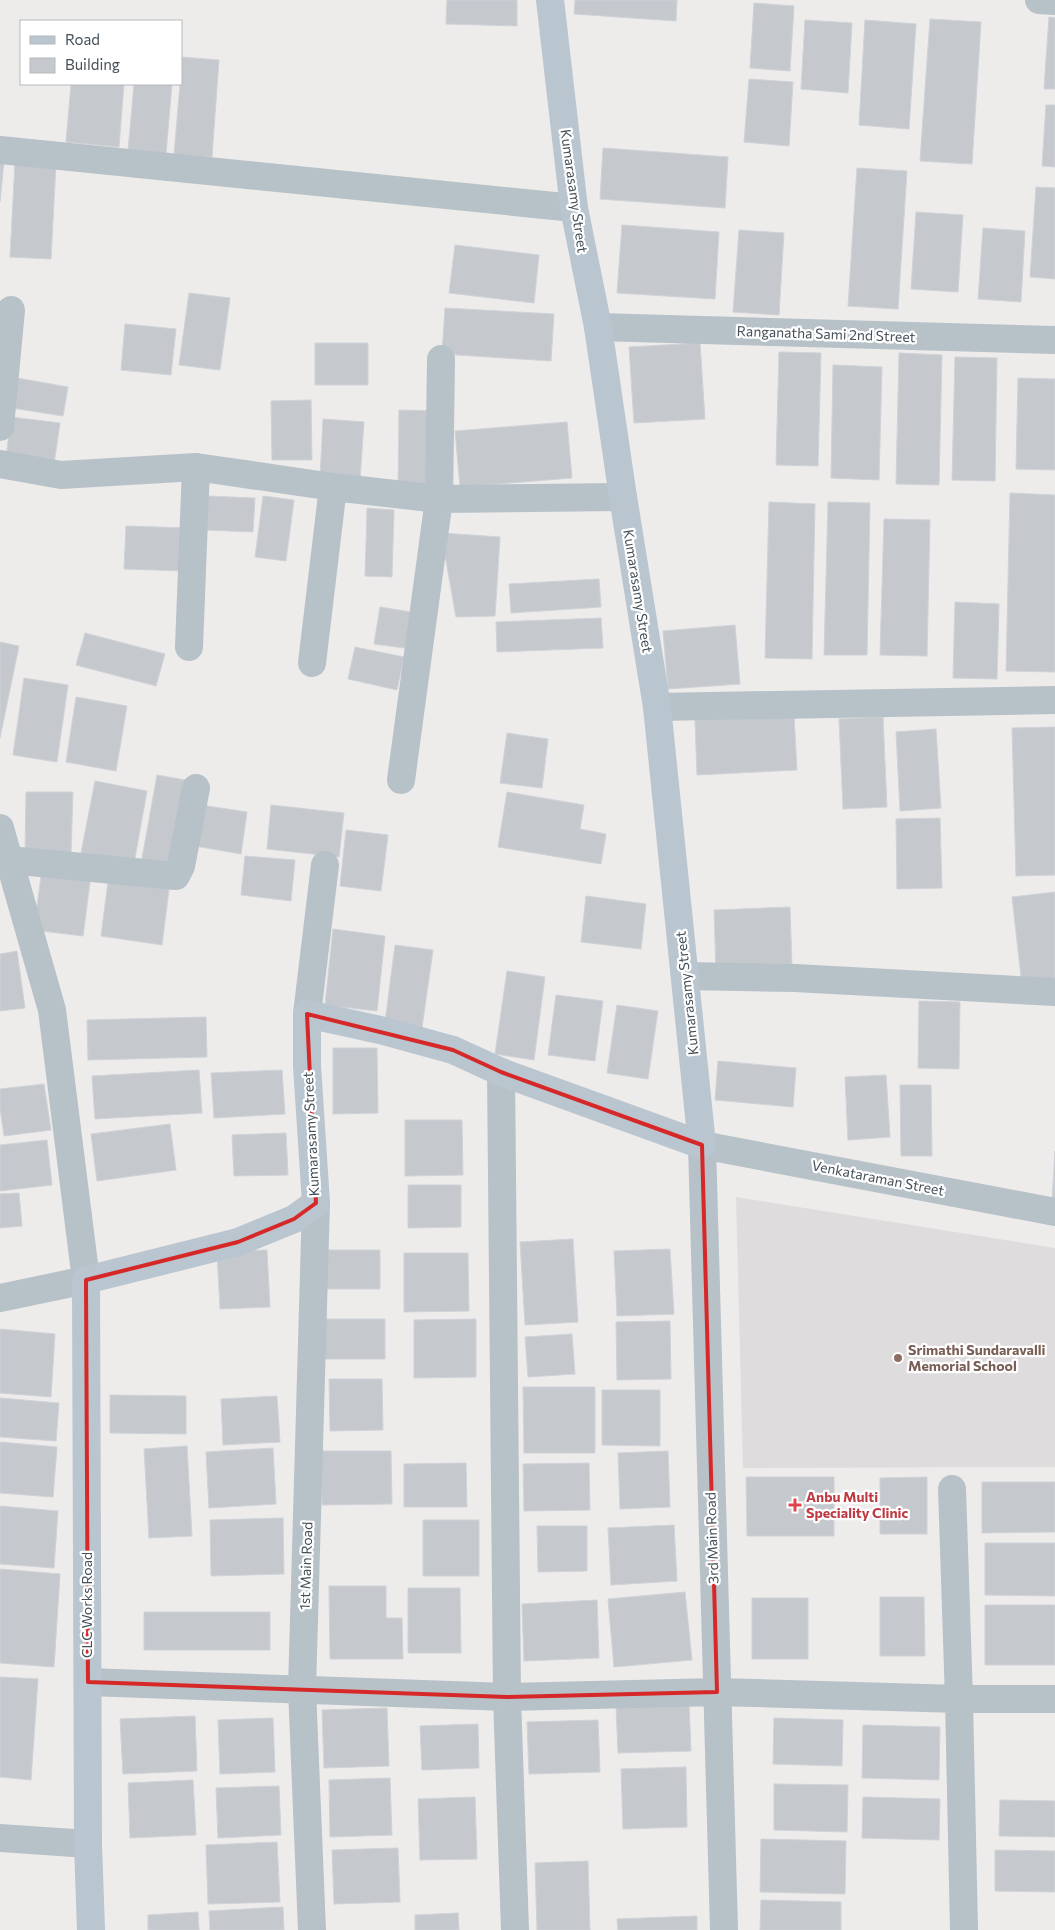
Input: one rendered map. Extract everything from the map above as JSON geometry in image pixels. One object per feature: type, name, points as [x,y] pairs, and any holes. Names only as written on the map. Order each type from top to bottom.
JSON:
[{"type":"street","name":"Kumarasamy Street","points":[[550,0],[574,208],[598,327],[657,707],[702,1145]]},
{"type":"street","points":[[1038,0],[1055,1]]},
{"type":"street","points":[[0,150],[574,208]]},
{"type":"street","points":[[0,427],[11,310]]},
{"type":"street","name":"Ranganatha Sami 2nd Street","points":[[598,327],[1055,340]]},
{"type":"street","points":[[401,780],[439,500],[441,359]]},
{"type":"street","points":[[0,464],[61,475],[196,467],[439,500],[623,497]]},
{"type":"street","points":[[189,647],[196,467]]},
{"type":"street","points":[[312,663],[333,487]]},
{"type":"street","points":[[657,707],[1055,700]]},
{"type":"street","points":[[9,860],[176,876],[181,866],[196,788]]},
{"type":"street","points":[[0,828],[52,1010],[86,1280],[0,1298]]},
{"type":"street","points":[[326,865],[307,1014],[380,1030],[453,1050],[501,1072],[702,1145]]},
{"type":"street","points":[[685,976],[795,978],[1055,992]]},
{"type":"street","name":"Kumarasamy Street","points":[[86,1280],[238,1242],[294,1220],[316,1202],[307,1066],[307,1014]]},
{"type":"street","points":[[501,1072],[507,1697],[515,1930]]},
{"type":"street","name":"Venkataraman Street","points":[[702,1145],[1055,1212]]},
{"type":"street","name":"3rd Main Road","points":[[702,1145],[724,1930]]},
{"type":"street","name":"1st Main Road","points":[[312,1930],[302,1689],[316,1202]]},
{"type":"street","name":"CLC Works Road","points":[[86,1280],[88,1844],[91,1930]]},
{"type":"street","points":[[952,1489],[964,1930]]},
{"type":"street","points":[[88,1682],[507,1697],[716,1692],[959,1699],[1055,1699]]},
{"type":"street","points":[[0,1838],[88,1844]]},
{"type":"highlighted area","points":[[307,1014],[453,1050],[501,1072],[702,1145],[717,1692],[507,1697],[88,1682],[86,1280],[238,1242],[294,1219],[316,1203]]},
{"type":"shaded area","name":"Srimathi Sundaravalli Memorial School","points":[[736,1197],[1055,1248],[1055,1467],[743,1468]]},
{"type":"building","points":[[447,0],[517,0],[517,26],[446,24]]},
{"type":"building","points":[[575,0],[677,0],[676,21],[574,14]]},
{"type":"building","points":[[754,3],[794,6],[790,71],[750,68]]},
{"type":"building","points":[[1049,17],[1055,18],[1055,89],[1044,89]]},
{"type":"building","points":[[930,19],[981,22],[972,164],[920,161]]},
{"type":"building","points":[[805,20],[852,23],[848,93],[801,89]]},
{"type":"building","points":[[865,20],[916,24],[909,129],[859,125]]},
{"type":"building","points":[[182,57],[219,60],[212,157],[174,155],[180,85],[182,85]]},
{"type":"building","points":[[749,79],[793,82],[789,146],[744,142]]},
{"type":"building","points":[[71,85],[124,85],[119,147],[66,142]]},
{"type":"building","points":[[134,85],[172,85],[166,154],[128,151]]},
{"type":"building","points":[[1046,105],[1055,105],[1055,167],[1042,166]]},
{"type":"building","points":[[603,148],[728,157],[725,208],[600,199]]},
{"type":"building","points":[[0,161],[4,161],[0,202]]},
{"type":"building","points":[[15,162],[56,164],[51,259],[10,257]]},
{"type":"building","points":[[857,168],[907,171],[898,309],[848,306]]},
{"type":"building","points":[[1036,187],[1055,188],[1055,279],[1030,277]]},
{"type":"building","points":[[916,212],[963,215],[958,292],[911,289]]},
{"type":"building","points":[[622,225],[719,232],[715,299],[617,293]]},
{"type":"building","points":[[983,228],[1025,231],[1021,302],[978,299]]},
{"type":"building","points":[[739,230],[784,233],[779,315],[733,312]]},
{"type":"building","points":[[455,245],[539,255],[534,303],[449,293]]},
{"type":"building","points":[[189,293],[230,298],[220,370],[179,365]]},
{"type":"building","points":[[445,308],[554,314],[551,361],[442,354]]},
{"type":"building","points":[[125,324],[176,329],[171,375],[121,370]]},
{"type":"building","points":[[315,343],[368,343],[368,385],[315,385]]},
{"type":"building","points":[[700,343],[705,419],[634,423],[629,347]]},
{"type":"building","points":[[779,352],[821,353],[818,466],[776,465]]},
{"type":"building","points":[[899,353],[942,355],[939,485],[896,484]]},
{"type":"building","points":[[955,357],[997,358],[995,481],[952,480]]},
{"type":"building","points":[[833,365],[882,367],[879,480],[831,478]]},
{"type":"building","points":[[17,378],[68,387],[63,416],[12,408]]},
{"type":"building","points":[[1018,378],[1055,379],[1055,470],[1016,469]]},
{"type":"building","points":[[311,400],[312,460],[272,460],[271,401]]},
{"type":"building","points":[[399,410],[437,411],[436,488],[398,487]]},
{"type":"building","points":[[11,417],[60,423],[54,464],[6,458]]},
{"type":"building","points":[[323,419],[364,422],[360,480],[320,478]]},
{"type":"building","points":[[567,422],[572,478],[460,487],[455,431]]},
{"type":"building","points":[[1010,493],[1055,495],[1055,672],[1006,671]]},
{"type":"building","points":[[208,496],[255,498],[253,532],[207,530]]},
{"type":"building","points":[[263,496],[294,500],[286,561],[255,557]]},
{"type":"building","points":[[769,502],[815,504],[812,659],[765,658]]},
{"type":"building","points":[[828,502],[870,503],[867,655],[824,655]]},
{"type":"building","points":[[367,508],[394,510],[392,577],[365,576]]},
{"type":"building","points":[[884,519],[930,520],[927,656],[880,655]]},
{"type":"building","points":[[126,526],[188,528],[186,571],[124,569]]},
{"type":"building","points":[[441,533],[500,537],[495,616],[456,617]]},
{"type":"building","points":[[599,579],[601,607],[511,613],[509,584]]},
{"type":"building","points":[[955,602],[999,604],[997,679],[953,678]]},
{"type":"building","points":[[380,607],[417,613],[412,649],[374,644]]},
{"type":"building","points":[[601,618],[603,648],[497,652],[496,622]]},
{"type":"building","points":[[735,625],[740,684],[668,689],[663,631]]},
{"type":"building","points":[[85,633],[165,654],[156,686],[76,665]]},
{"type":"building","points":[[0,642],[19,646],[0,738]]},
{"type":"building","points":[[355,647],[404,657],[397,690],[348,679]]},
{"type":"building","points":[[24,678],[68,685],[57,762],[13,755]]},
{"type":"building","points":[[76,697],[127,706],[116,771],[66,762]]},
{"type":"building","points":[[794,716],[797,770],[697,775],[695,720]]},
{"type":"building","points":[[883,717],[887,807],[843,809],[839,719]]},
{"type":"building","points":[[1055,727],[1055,875],[1016,876],[1012,728]]},
{"type":"building","points":[[936,729],[941,808],[900,811],[896,732]]},
{"type":"building","points":[[507,733],[548,739],[542,788],[500,783]]},
{"type":"building","points":[[157,775],[191,781],[175,870],[141,864]]},
{"type":"building","points":[[95,781],[147,791],[133,869],[80,858]]},
{"type":"building","points":[[26,792],[73,792],[71,854],[25,854]]},
{"type":"building","points":[[507,792],[584,805],[580,829],[606,834],[601,864],[498,847]]},
{"type":"building","points":[[201,805],[247,812],[241,854],[195,846]]},
{"type":"building","points":[[271,805],[344,813],[339,857],[267,849]]},
{"type":"building","points":[[940,818],[942,888],[897,889],[896,819]]},
{"type":"building","points":[[346,830],[388,835],[381,891],[340,886]]},
{"type":"building","points":[[245,856],[295,860],[291,901],[241,895]]},
{"type":"building","points":[[42,868],[91,875],[83,936],[34,930]]},
{"type":"building","points":[[109,874],[170,882],[162,945],[101,936]]},
{"type":"building","points":[[1055,892],[1055,983],[1022,986],[1012,897]]},
{"type":"building","points":[[586,896],[646,904],[641,949],[581,942]]},
{"type":"building","points":[[790,907],[792,968],[716,971],[714,910]]},
{"type":"building","points":[[333,929],[385,936],[377,1011],[325,1005]]},
{"type":"building","points":[[395,945],[433,950],[422,1028],[385,1022]]},
{"type":"building","points":[[17,951],[25,1008],[0,1011],[0,954]]},
{"type":"building","points":[[507,971],[545,977],[534,1060],[495,1054]]},
{"type":"building","points":[[556,995],[603,1001],[595,1061],[548,1055]]},
{"type":"building","points":[[919,1001],[960,1002],[959,1069],[918,1068]]},
{"type":"building","points":[[617,1005],[658,1011],[648,1079],[607,1073]]},
{"type":"building","points":[[206,1017],[207,1057],[88,1060],[87,1020]]},
{"type":"building","points":[[333,1048],[377,1048],[378,1113],[333,1114]]},
{"type":"building","points":[[718,1061],[796,1068],[793,1107],[715,1100]]},
{"type":"building","points":[[199,1070],[202,1113],[95,1119],[92,1076]]},
{"type":"building","points":[[282,1070],[285,1114],[214,1118],[211,1073]]},
{"type":"building","points":[[886,1075],[890,1137],[848,1140],[845,1077]]},
{"type":"building","points":[[44,1084],[51,1130],[4,1136],[0,1108],[0,1089]]},
{"type":"building","points":[[900,1085],[931,1085],[932,1156],[901,1156]]},
{"type":"building","points":[[405,1120],[462,1120],[463,1175],[405,1176]]},
{"type":"building","points":[[170,1124],[176,1170],[97,1181],[91,1134]]},
{"type":"building","points":[[286,1133],[288,1175],[234,1176],[232,1135]]},
{"type":"building","points":[[47,1140],[52,1185],[0,1191],[0,1145]]},
{"type":"building","points":[[1055,1151],[1055,1201],[1052,1201]]},
{"type":"building","points":[[408,1185],[461,1185],[461,1227],[408,1228]]},
{"type":"building","points":[[19,1193],[22,1226],[0,1228],[0,1194]]},
{"type":"building","points":[[573,1239],[578,1322],[525,1325],[520,1242]]},
{"type":"building","points":[[670,1249],[674,1314],[617,1316],[614,1251]]},
{"type":"building","points":[[267,1250],[270,1307],[220,1309],[217,1252]]},
{"type":"building","points":[[319,1250],[380,1250],[380,1289],[320,1289]]},
{"type":"building","points":[[404,1253],[468,1253],[469,1311],[404,1312]]},
{"type":"building","points":[[321,1319],[385,1319],[385,1359],[322,1359]]},
{"type":"building","points":[[476,1319],[476,1377],[414,1378],[414,1320]]},
{"type":"building","points":[[670,1321],[671,1379],[617,1380],[616,1322]]},
{"type":"building","points":[[0,1329],[55,1334],[51,1397],[0,1393]]},
{"type":"building","points":[[572,1334],[575,1374],[528,1377],[525,1337]]},
{"type":"building","points":[[329,1379],[382,1379],[383,1430],[330,1431]]},
{"type":"building","points":[[523,1387],[595,1387],[595,1453],[524,1453]]},
{"type":"building","points":[[602,1390],[660,1390],[660,1446],[602,1445]]},
{"type":"building","points":[[110,1395],[186,1396],[186,1434],[110,1433]]},
{"type":"building","points":[[277,1396],[280,1442],[223,1445],[221,1399]]},
{"type":"building","points":[[0,1398],[59,1403],[56,1441],[0,1437]]},
{"type":"building","points":[[0,1442],[57,1447],[53,1497],[0,1493]]},
{"type":"building","points":[[187,1446],[192,1536],[149,1538],[144,1449]]},
{"type":"building","points":[[273,1448],[276,1504],[209,1508],[206,1452]]},
{"type":"building","points":[[321,1451],[391,1451],[392,1504],[322,1505]]},
{"type":"building","points":[[668,1451],[670,1507],[620,1509],[618,1453]]},
{"type":"building","points":[[466,1463],[467,1507],[404,1507],[404,1464]]},
{"type":"building","points":[[589,1463],[590,1510],[524,1511],[523,1464]]},
{"type":"building","points":[[746,1477],[834,1477],[834,1536],[747,1536]]},
{"type":"building","points":[[927,1477],[927,1534],[880,1534],[880,1478]]},
{"type":"building","points":[[982,1482],[1055,1482],[1055,1532],[982,1533]]},
{"type":"building","points":[[0,1506],[58,1511],[54,1568],[0,1564]]},
{"type":"building","points":[[283,1518],[284,1574],[211,1576],[210,1520]]},
{"type":"building","points":[[423,1520],[479,1520],[479,1576],[423,1576]]},
{"type":"building","points":[[674,1525],[677,1581],[611,1585],[608,1528]]},
{"type":"building","points":[[537,1526],[587,1526],[587,1571],[538,1572]]},
{"type":"building","points":[[985,1543],[1055,1543],[1055,1596],[985,1595]]},
{"type":"building","points":[[0,1569],[60,1574],[54,1667],[0,1663]]},
{"type":"building","points":[[329,1586],[386,1586],[386,1618],[402,1618],[403,1659],[330,1659]]},
{"type":"building","points":[[408,1588],[460,1588],[461,1653],[408,1653]]},
{"type":"building","points":[[685,1592],[692,1660],[614,1667],[608,1599]]},
{"type":"building","points":[[880,1597],[924,1597],[925,1656],[880,1656]]},
{"type":"building","points":[[752,1598],[808,1598],[808,1659],[752,1659]]},
{"type":"building","points":[[597,1600],[599,1658],[524,1661],[522,1604]]},
{"type":"building","points":[[985,1605],[1055,1605],[1055,1665],[985,1665]]},
{"type":"building","points":[[144,1612],[270,1612],[270,1650],[144,1650]]},
{"type":"building","points":[[0,1677],[38,1679],[31,1780],[0,1777]]},
{"type":"building","points":[[689,1704],[691,1751],[618,1753],[616,1706]]},
{"type":"building","points":[[387,1708],[389,1766],[324,1768],[322,1710]]},
{"type":"building","points":[[195,1716],[197,1771],[123,1774],[120,1719]]},
{"type":"building","points":[[273,1718],[275,1772],[220,1774],[218,1720]]},
{"type":"building","points":[[774,1718],[843,1720],[842,1766],[773,1764]]},
{"type":"building","points":[[598,1720],[600,1772],[529,1774],[527,1722]]},
{"type":"building","points":[[478,1724],[479,1768],[422,1770],[420,1726]]},
{"type":"building","points":[[863,1725],[940,1727],[939,1780],[862,1778]]},
{"type":"building","points":[[686,1767],[687,1827],[623,1829],[621,1769]]},
{"type":"building","points":[[390,1778],[392,1835],[330,1837],[329,1780]]},
{"type":"building","points":[[193,1780],[196,1835],[130,1838],[128,1783]]},
{"type":"building","points":[[774,1784],[848,1785],[847,1832],[774,1830]]},
{"type":"building","points":[[279,1786],[281,1835],[218,1838],[216,1788]]},
{"type":"building","points":[[475,1797],[477,1859],[420,1860],[418,1799]]},
{"type":"building","points":[[863,1797],[940,1799],[939,1840],[862,1838]]},
{"type":"building","points":[[1000,1800],[1055,1801],[1055,1837],[999,1836]]},
{"type":"building","points":[[761,1839],[846,1841],[845,1894],[760,1892]]},
{"type":"building","points":[[277,1842],[280,1902],[208,1904],[206,1845]]},
{"type":"building","points":[[398,1848],[400,1902],[334,1904],[332,1850]]},
{"type":"building","points":[[995,1850],[1055,1851],[1055,1892],[995,1891]]},
{"type":"building","points":[[588,1861],[590,1930],[537,1930],[535,1863]]},
{"type":"building","points":[[761,1900],[841,1902],[841,1930],[760,1930]]},
{"type":"building","points":[[283,1907],[284,1930],[210,1930],[209,1911]]},
{"type":"building","points":[[198,1912],[199,1930],[148,1930],[148,1915]]},
{"type":"building","points":[[458,1913],[459,1930],[415,1930],[415,1915]]},
{"type":"building","points":[[697,1916],[697,1930],[618,1930],[617,1919]]},
{"type":"place","name":"Srimathi Sundaravalli Memorial School","points":[[898,1358]]},
{"type":"place","name":"Anbu Multi Speciality Clinic","points":[[795,1505]]}]
